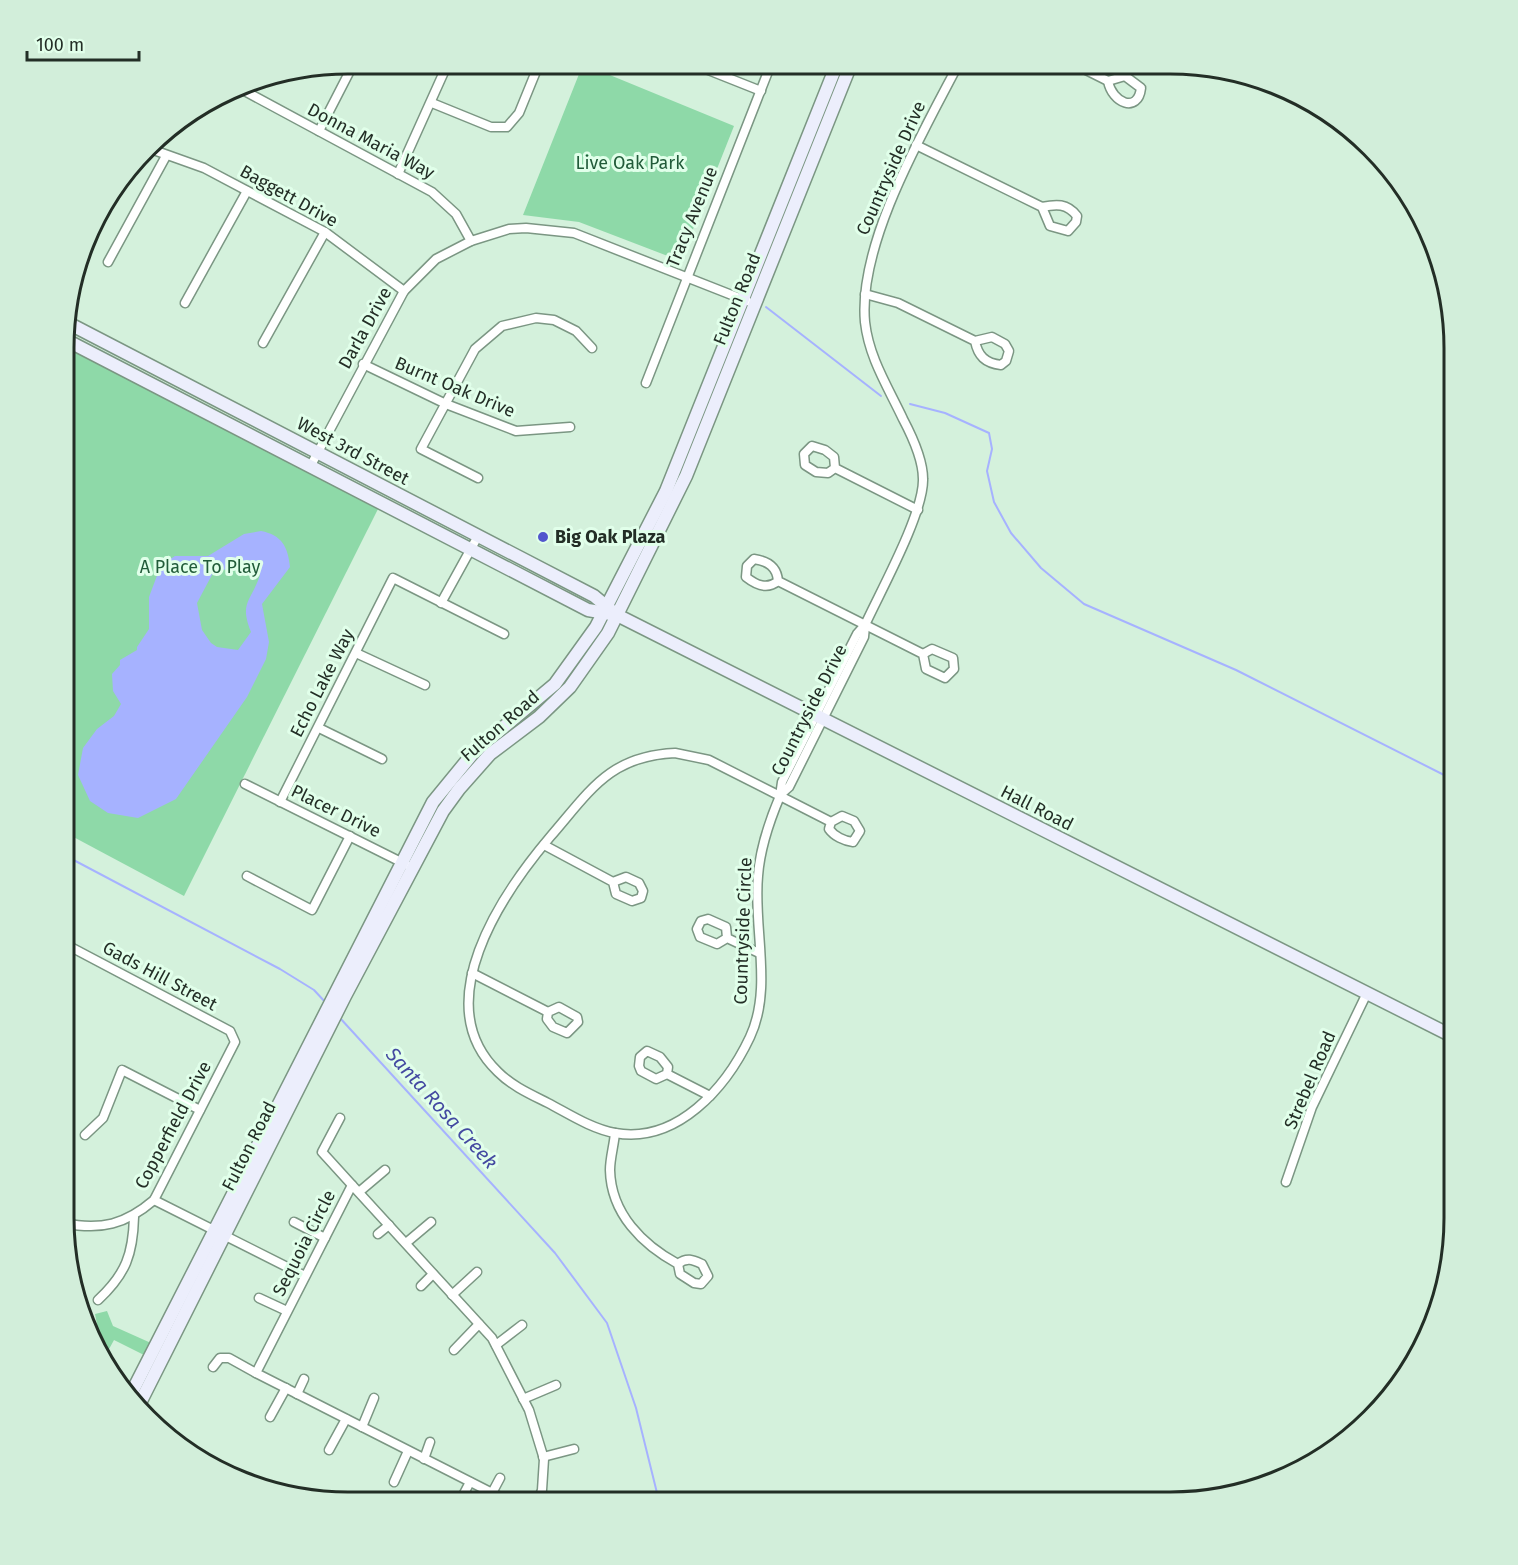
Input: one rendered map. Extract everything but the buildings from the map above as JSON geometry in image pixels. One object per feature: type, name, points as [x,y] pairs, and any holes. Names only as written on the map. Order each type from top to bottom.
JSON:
[{"type":"main road","name":"Fulton Road","points":[[138,1393],[213,1229],[317,1027],[341,992],[407,865],[429,809],[453,775],[485,741],[555,684],[583,648],[605,610],[666,491],[833,74]]},
{"type":"main road","name":"Fulton Road","points":[[407,865],[459,789],[490,754],[538,717],[570,687],[598,650],[677,495],[847,74]]},
{"type":"main road","name":"West 3rd Street","points":[[74,326],[594,596],[605,610]]},
{"type":"main road","name":"West 3rd Street","points":[[74,344],[588,610],[605,610],[617,615]]},
{"type":"main road","name":"Hall Road","points":[[617,615],[1444,1032]]},
{"type":"main road","name":"Fulton Road","points":[[138,1394],[225,1235],[324,1038],[341,992]]},
{"type":"street","points":[[319,131],[348,74]]},
{"type":"street","points":[[399,174],[444,74]]},
{"type":"street","points":[[432,103],[491,127],[507,127],[519,112],[534,74]]},
{"type":"street","points":[[718,74],[761,91]]},
{"type":"street","name":"Tracy Avenue","points":[[646,383],[767,74]]},
{"type":"street","name":"Countryside Drive","points":[[780,796],[782,782],[819,718],[857,634],[865,626],[918,510],[923,478],[913,439],[871,354],[865,294],[873,247],[916,145],[953,74]]},
{"type":"street","points":[[1094,74],[1108,81]]},
{"type":"street","name":"Donna Maria Way","points":[[248,92],[446,202],[461,220],[471,241]]},
{"type":"street","points":[[916,145],[1042,207]]},
{"type":"street","name":"Baggett Drive","points":[[156,152],[204,168],[325,232],[404,291]]},
{"type":"street","points":[[108,262],[166,156]]},
{"type":"street","points":[[185,303],[247,191]]},
{"type":"street","name":"Darla Drive","points":[[310,467],[404,291],[436,259],[471,241],[509,230],[558,230],[587,237],[755,304]]},
{"type":"street","points":[[263,343],[325,232]]},
{"type":"street","points":[[865,294],[898,303],[975,341]]},
{"type":"street","points":[[478,478],[421,449],[475,349],[502,326],[536,318],[554,320],[576,331],[592,348]]},
{"type":"street","name":"Burnt Oak Drive","points":[[363,364],[446,404],[516,431],[570,427]]},
{"type":"street","points":[[835,468],[918,510]]},
{"type":"street","points":[[478,536],[441,603],[504,634]]},
{"type":"street","name":"Echo Lake Way","points":[[280,802],[393,578],[441,603]]},
{"type":"street","points":[[778,581],[923,654]]},
{"type":"street","points":[[356,652],[425,685]]},
{"type":"street","points":[[319,728],[381,759]]},
{"type":"street","name":"Countryside Circle","points":[[691,754],[709,760],[780,796],[762,848],[758,877],[760,1002],[756,1022],[735,1062],[710,1096],[686,1117],[668,1128],[615,1133],[588,1123],[511,1084],[492,1066],[471,1029],[468,1000],[472,973],[479,951],[522,871],[605,776],[615,768],[648,756],[691,754]]},
{"type":"street","name":"Placer Drive","points":[[245,784],[407,865]]},
{"type":"street","points":[[780,796],[831,822]]},
{"type":"street","points":[[247,876],[312,910],[350,836]]},
{"type":"street","points":[[544,845],[613,882]]},
{"type":"street","points":[[727,938],[759,953]]},
{"type":"street","name":"Gads Hill Street","points":[[74,949],[230,1031],[235,1042]]},
{"type":"street","points":[[472,973],[548,1012]]},
{"type":"street","name":"Strebel Road","points":[[1286,1182],[1312,1107],[1366,993]]},
{"type":"street","name":"Copperfield Drive","points":[[74,1225],[82,1227],[110,1224],[134,1217],[154,1200],[235,1042]]},
{"type":"street","points":[[85,1135],[103,1118],[122,1070],[200,1110]]},
{"type":"street","points":[[667,1074],[710,1096]]},
{"type":"street","points":[[340,1118],[322,1152],[352,1185]]},
{"type":"street","points":[[615,1133],[610,1171],[617,1203],[634,1231],[645,1243],[678,1264]]},
{"type":"street","points":[[359,1192],[385,1170]]},
{"type":"street","name":"Sequoia Circle","points":[[256,1373],[352,1185],[496,1345],[523,1399],[543,1457],[541,1492]]},
{"type":"street","points":[[154,1200],[305,1276]]},
{"type":"street","points":[[98,1300],[117,1282],[133,1247],[134,1217]]},
{"type":"street","points":[[294,1222],[325,1238]]},
{"type":"street","points":[[406,1243],[431,1222]]},
{"type":"street","points":[[378,1234],[389,1225]]},
{"type":"street","points":[[453,1295],[477,1272]]},
{"type":"street","points":[[422,1286],[433,1274]]},
{"type":"street","points":[[259,1298],[287,1311]]},
{"type":"street","points":[[454,1350],[479,1324]]},
{"type":"street","points":[[496,1345],[522,1325]]},
{"type":"street","points":[[213,1367],[220,1358],[229,1358],[490,1492]]},
{"type":"street","points":[[297,1394],[304,1379]]},
{"type":"street","points":[[523,1399],[555,1385]]},
{"type":"street","points":[[270,1417],[286,1388]]},
{"type":"street","points":[[362,1427],[374,1398]]},
{"type":"street","points":[[329,1450],[346,1419]]},
{"type":"street","points":[[424,1459],[430,1442]]},
{"type":"street","points":[[543,1457],[574,1449]]},
{"type":"street","points":[[394,1482],[408,1451]]},
{"type":"street","points":[[493,1492],[500,1478]]},
{"type":"street","points":[[465,1492],[470,1482]]},
{"type":"green space","name":"Live Oak Park","points":[[579,74],[607,74],[734,126],[684,252],[673,258],[579,222],[523,215]]},
{"type":"green space","name":"A Place To Play","points":[[74,351],[378,509],[184,896],[74,837]]},
{"type":"green space","points":[[107,1311],[113,1326],[151,1343],[144,1355],[114,1340],[108,1351],[96,1326],[95,1314]]},
{"type":"water","points":[[261,531],[274,536],[283,543],[289,560],[290,567],[262,604],[269,642],[266,659],[247,697],[176,799],[138,818],[108,813],[90,801],[78,775],[83,748],[97,729],[114,716],[121,704],[113,691],[112,674],[120,665],[120,660],[137,650],[149,629],[149,597],[161,565],[175,556],[208,556],[244,534]],"holes":[[[250,566],[258,570],[260,575],[246,608],[251,632],[238,650],[217,647],[211,643],[202,630],[197,603],[214,571]]]},
{"type":"waterway","points":[[766,307],[881,396]]},
{"type":"waterway","points":[[910,404],[945,413],[989,433],[992,449],[987,471],[994,502],[1011,533],[1041,568],[1084,604],[1236,670],[1444,775]]},
{"type":"waterway","name":"Santa Rosa Creek","points":[[74,860],[280,969],[314,990],[326,1003]]},
{"type":"waterway","name":"Santa Rosa Creek","points":[[340,1018],[555,1253],[607,1323],[636,1408],[657,1492]]},
{"type":"place","name":"Big Oak Plaza","points":[[543,537]]}]
